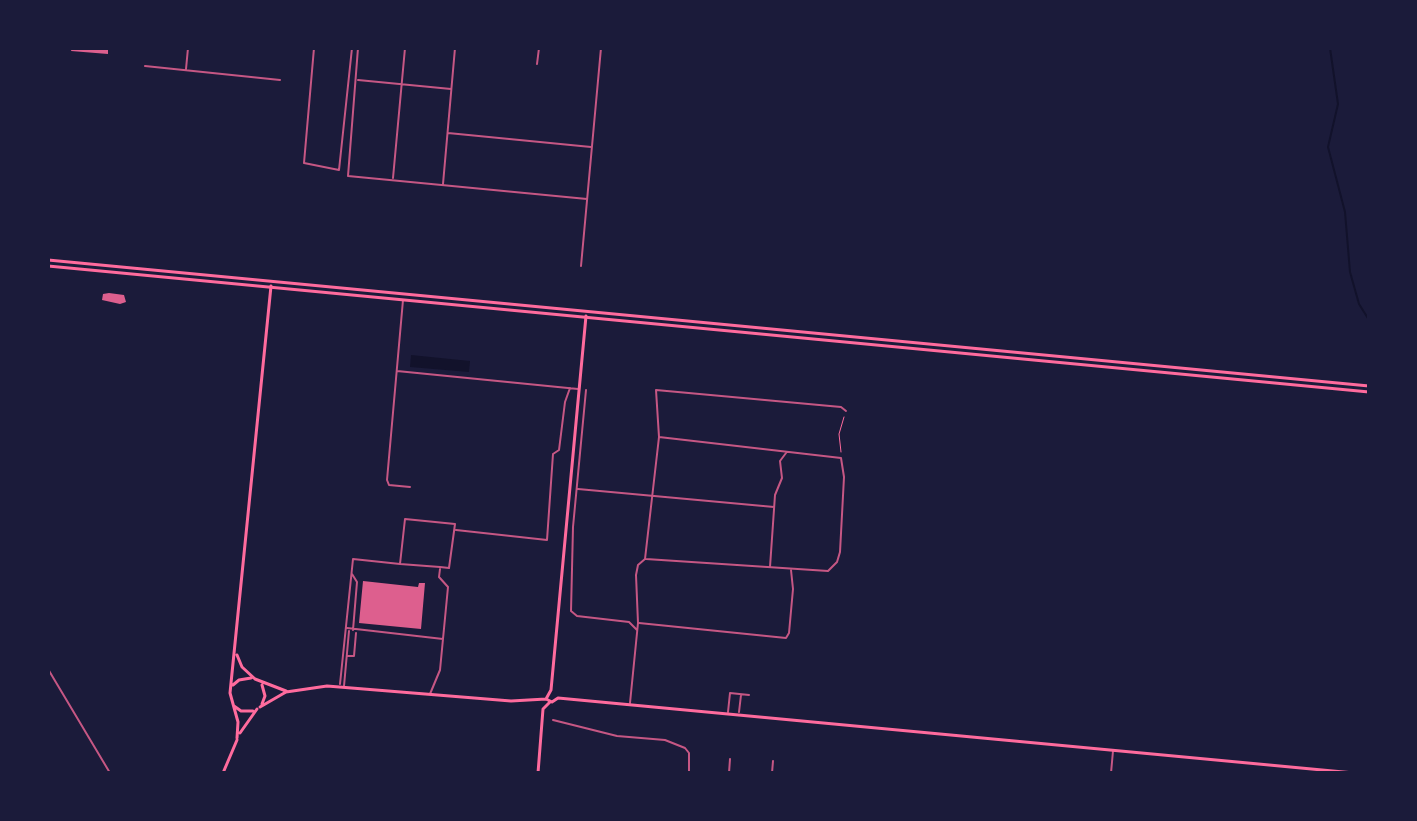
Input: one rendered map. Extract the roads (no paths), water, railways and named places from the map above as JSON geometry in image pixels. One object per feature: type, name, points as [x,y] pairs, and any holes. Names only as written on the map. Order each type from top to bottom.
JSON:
[{"type":"main road","points":[[48,260],[1369,386]]},
{"type":"main road","points":[[48,266],[1369,392]]},
{"type":"main road","points":[[151,275],[152,269]]},
{"type":"main road","points":[[237,738],[231,691],[271,281]]},
{"type":"main road","points":[[326,292],[327,286]]},
{"type":"main road","points":[[538,773],[543,709],[551,690],[586,316]]},
{"type":"main road","points":[[870,338],[870,344]]},
{"type":"main road","points":[[1143,364],[1143,370]]},
{"type":"main road","points":[[1248,380],[1249,374]]},
{"type":"main road","points":[[223,773],[237,738],[265,696],[257,681],[240,663],[236,647]]},
{"type":"main road","points":[[231,691],[239,680],[257,681],[275,689],[342,686],[521,702],[558,698],[1354,773]]},
{"type":"main road","points":[[232,703],[241,711],[258,708],[294,690]]},
{"type":"main road","points":[[551,690],[558,698]]},
{"type":"street","points":[[186,70],[188,48]]},
{"type":"street","points":[[314,48],[304,165],[341,167],[352,48]]},
{"type":"street","points":[[358,48],[347,172],[351,177],[587,199]]},
{"type":"street","points":[[392,180],[405,48]]},
{"type":"street","points":[[443,186],[455,48]]},
{"type":"street","points":[[537,64],[539,48]]},
{"type":"street","points":[[581,266],[601,48]]},
{"type":"street","points":[[145,66],[280,80]]},
{"type":"street","points":[[355,80],[452,90]]},
{"type":"street","points":[[448,133],[592,147]]},
{"type":"street","points":[[403,299],[387,480],[389,485],[410,487]]},
{"type":"street","points":[[397,371],[579,389]]},
{"type":"street","points":[[454,530],[547,540],[553,454],[559,450],[565,402],[570,388]]},
{"type":"street","points":[[645,559],[645,533],[653,497],[659,437],[658,389],[841,407],[846,411]]},
{"type":"street","points":[[586,390],[571,607],[573,615],[629,622],[637,630]]},
{"type":"street","points":[[630,705],[638,623],[636,575],[638,565],[645,559],[828,571],[837,562],[840,552],[844,477],[841,458],[659,437]]},
{"type":"street","points":[[770,569],[774,507],[782,478],[780,461],[786,453]]},
{"type":"street","points":[[577,489],[774,507]]},
{"type":"street","points":[[342,686],[350,629],[353,559],[400,564],[440,567],[451,566],[455,524],[405,519],[400,564]]},
{"type":"street","points":[[430,694],[440,665],[448,587],[439,577],[440,567]]},
{"type":"street","points":[[638,623],[788,636],[793,589],[791,569]]},
{"type":"street","points":[[342,686],[357,582],[352,573]]},
{"type":"street","points":[[350,629],[443,639]]},
{"type":"street","points":[[347,656],[354,656],[350,629]]},
{"type":"street","points":[[48,669],[110,773]]},
{"type":"street","points":[[728,714],[730,693],[749,695]]},
{"type":"street","points":[[739,715],[741,694]]},
{"type":"street","points":[[553,720],[617,736],[656,739],[688,750],[689,773]]},
{"type":"street","points":[[1111,773],[1113,750]]},
{"type":"street","points":[[729,773],[730,759]]},
{"type":"street","points":[[772,773],[773,761]]},
{"type":"waterway","points":[[1330,48],[1338,104],[1328,147],[1345,212],[1350,272],[1359,304],[1369,320]]}]
